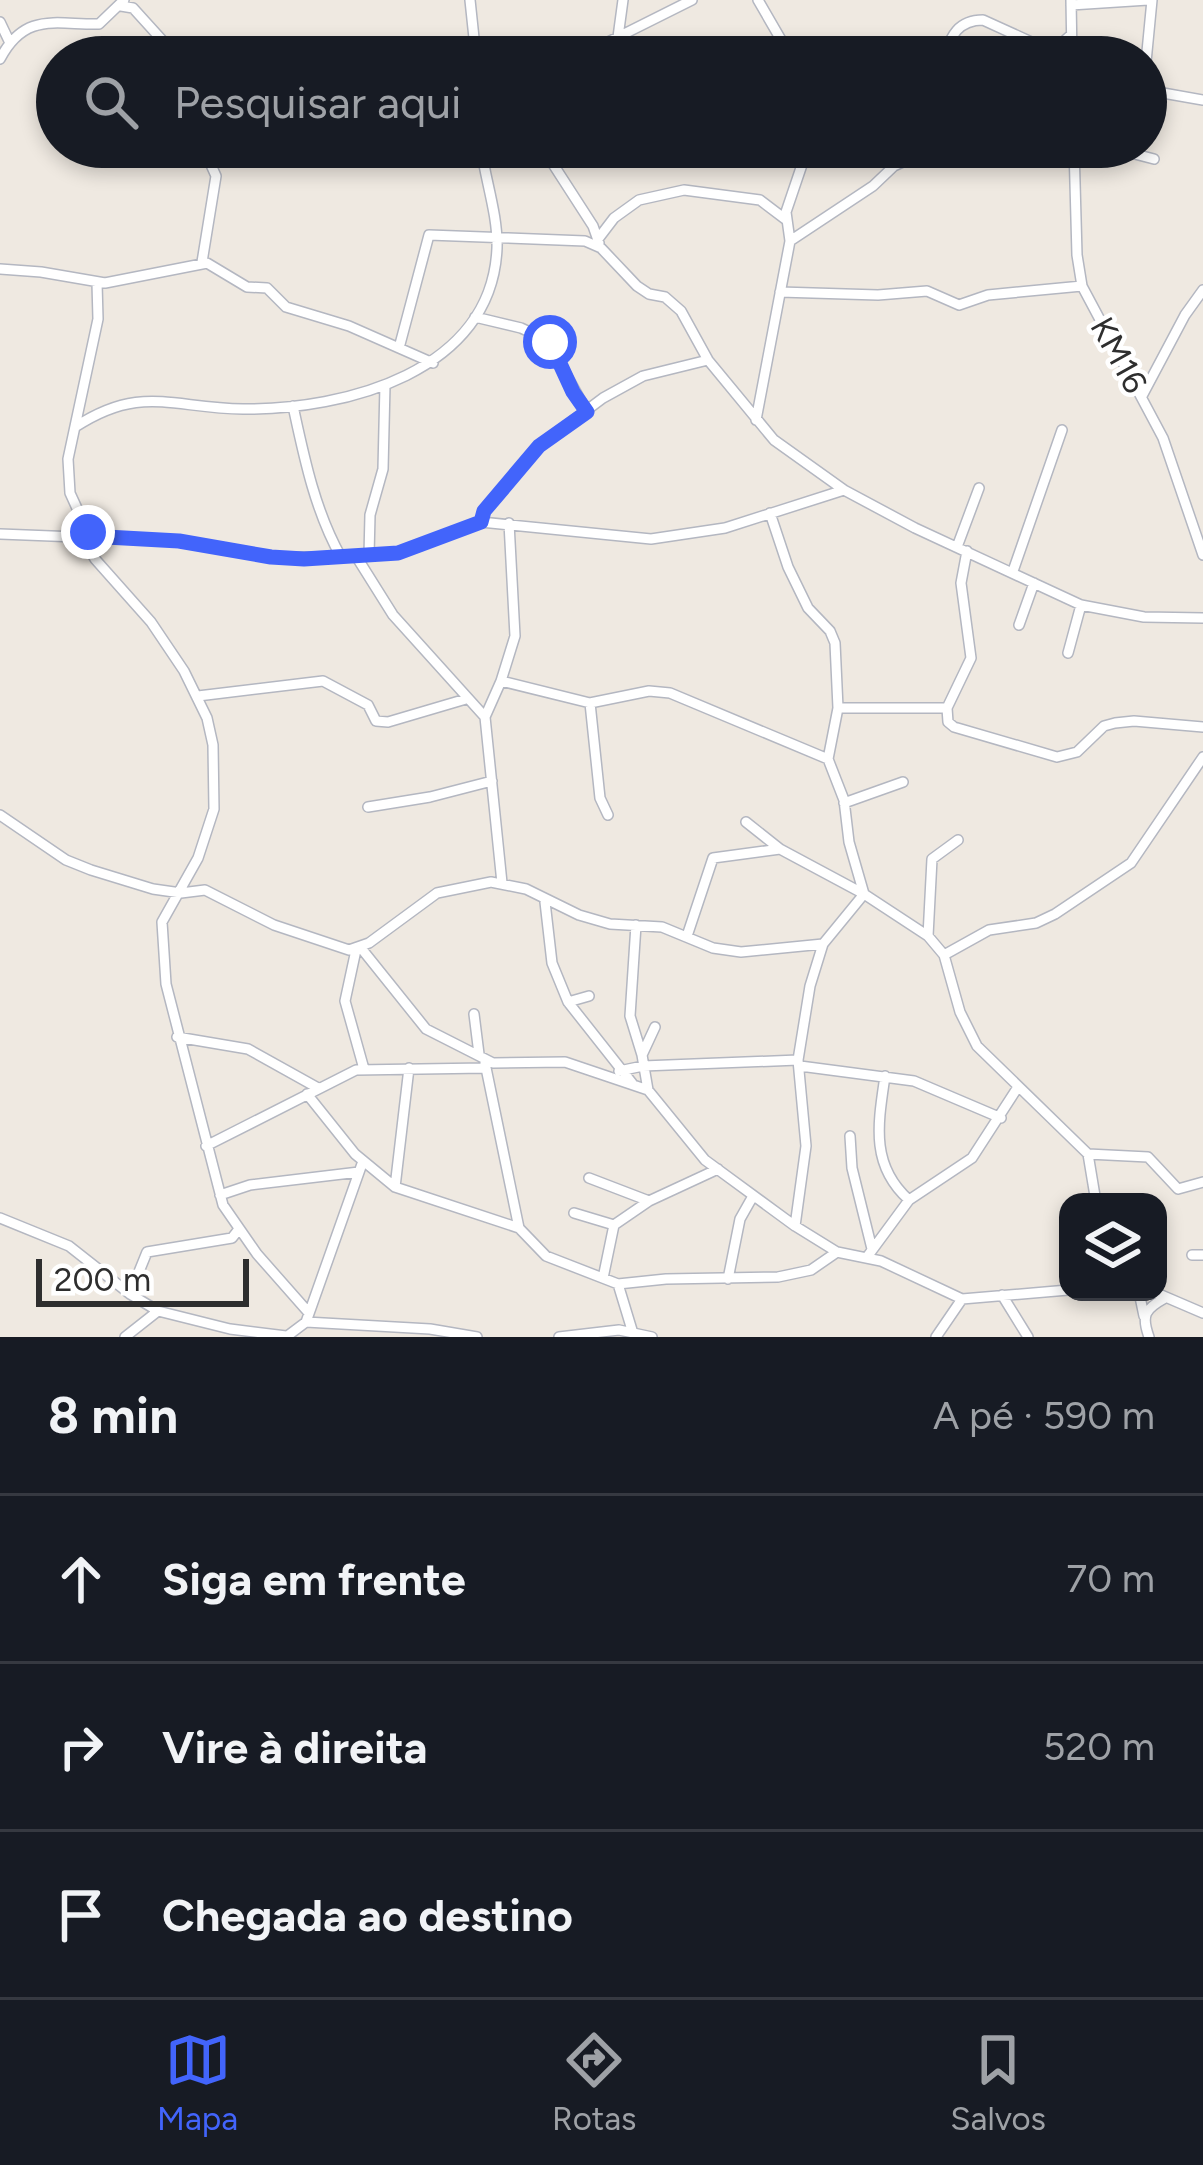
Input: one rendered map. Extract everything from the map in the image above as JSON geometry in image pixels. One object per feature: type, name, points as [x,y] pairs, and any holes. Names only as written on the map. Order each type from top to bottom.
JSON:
[{"type":"street","points":[[470,0],[474,36]]},
{"type":"street","points":[[622,31],[623,0]]},
{"type":"street","points":[[614,36],[692,0]]},
{"type":"street","points":[[758,0],[779,36]]},
{"type":"street","points":[[1071,35],[1071,2],[1150,0],[1148,36]]},
{"type":"street","points":[[0,59],[10,44],[45,21],[99,24],[122,3],[133,8],[158,36]]},
{"type":"street","points":[[954,36],[959,25],[971,20],[983,20],[1014,36]]},
{"type":"street","points":[[0,22],[10,44]]},
{"type":"street","points":[[1167,94],[1203,100]]},
{"type":"street","points":[[202,262],[216,176],[212,168]]},
{"type":"street","points":[[75,427],[109,407],[147,398],[198,407],[292,406],[385,385],[433,363],[460,339],[475,317],[494,271],[497,240],[485,168]]},
{"type":"street","points":[[555,168],[600,244],[638,286],[665,298],[687,316],[708,360],[756,420],[792,455],[844,490],[1081,605],[1144,616],[1203,618]]},
{"type":"street","points":[[756,420],[787,230],[803,168]]},
{"type":"street","points":[[600,244],[614,218],[639,200],[684,190],[760,200],[787,230],[802,232],[892,168]]},
{"type":"street","name":"KM16","points":[[1074,168],[1076,255],[1082,286],[1163,439],[1203,556]]},
{"type":"street","points":[[399,348],[429,236],[600,244]]},
{"type":"street","points":[[0,269],[97,283],[202,262],[247,286],[267,288],[286,307],[349,326],[433,363]]},
{"type":"street","points":[[97,283],[98,319],[68,446],[68,484],[95,559],[152,622],[198,696],[213,745],[212,821],[193,869],[162,922],[177,1037],[220,1195],[239,1229],[322,1337]]},
{"type":"street","points":[[780,292],[878,296],[926,291],[959,305],[988,295],[1082,286]]},
{"type":"street","points":[[1142,396],[1203,290]]},
{"type":"street","points":[[475,317],[547,340],[587,412]]},
{"type":"street","points":[[481,522],[484,511],[531,454],[603,398],[643,376],[708,360]]},
{"type":"street","points":[[369,555],[370,515],[384,464],[385,385]]},
{"type":"street","points":[[292,406],[298,446],[322,520],[340,557]]},
{"type":"street","points":[[1013,571],[1062,430]]},
{"type":"street","points":[[824,494],[829,478]]},
{"type":"street","points":[[979,488],[962,549],[961,583],[971,658],[947,708],[948,722],[1058,757],[1078,752],[1104,726],[1115,723],[1203,727]]},
{"type":"street","points":[[0,534],[179,541],[271,557],[340,557],[398,553],[481,522],[651,539],[725,528],[844,490]]},
{"type":"street","points":[[770,513],[808,608],[833,636],[838,708],[828,759],[844,802],[849,842],[864,894]]},
{"type":"street","points":[[502,883],[485,717],[515,636],[509,523]]},
{"type":"street","points":[[356,556],[393,615],[485,717]]},
{"type":"street","points":[[1019,625],[1034,584]]},
{"type":"street","points":[[1068,652],[1081,605]]},
{"type":"street","points":[[198,696],[323,680],[368,705],[376,722],[466,699]]},
{"type":"street","points":[[501,681],[590,703],[649,691],[670,693],[828,759]]},
{"type":"street","points":[[590,703],[600,798],[608,815]]},
{"type":"street","points":[[838,708],[947,708]]},
{"type":"street","points":[[944,955],[989,931],[1036,923],[1055,914],[1131,863],[1203,757]]},
{"type":"street","points":[[368,807],[492,781]]},
{"type":"street","points":[[844,802],[903,782]]},
{"type":"street","points":[[0,815],[66,860],[91,870],[181,892],[205,890],[274,926],[317,942],[359,949],[424,1027],[483,1060],[565,1062],[648,1090]]},
{"type":"street","points":[[746,822],[780,849],[864,894],[928,936],[944,955],[960,1012],[977,1046],[1088,1154],[1094,1193]]},
{"type":"street","points":[[928,936],[932,859],[958,840]]},
{"type":"street","points":[[687,936],[711,860],[780,849]]},
{"type":"street","points":[[193,869],[205,890]]},
{"type":"street","points":[[364,1069],[344,1001],[359,949],[436,893],[476,882],[526,889],[545,902],[610,924],[662,927],[713,948],[741,952],[823,944]]},
{"type":"street","points":[[795,1226],[806,1161],[799,1063],[810,986],[823,944],[864,894]]},
{"type":"street","points":[[545,902],[552,963],[568,1003],[632,1083]]},
{"type":"street","points":[[636,925],[630,1016],[648,1090],[689,1144],[753,1196],[837,1252],[869,1253],[962,1299],[1059,1291]]},
{"type":"street","points":[[568,1003],[590,996]]},
{"type":"street","points":[[474,1014],[519,1228]]},
{"type":"street","points":[[642,1060],[655,1027]]},
{"type":"street","points":[[177,1037],[248,1049],[312,1091],[361,1167],[395,1187],[519,1228],[546,1256],[618,1284],[778,1277],[811,1270],[837,1252]]},
{"type":"street","points":[[206,1146],[364,1069],[483,1060]]},
{"type":"street","points":[[608,1075],[642,1060],[799,1063],[932,1086],[1000,1118]]},
{"type":"street","points":[[395,1187],[409,1068]]},
{"type":"street","points":[[885,1076],[879,1154],[892,1184],[909,1200]]},
{"type":"street","points":[[869,1253],[909,1200],[972,1158],[1018,1088]]},
{"type":"street","points":[[850,1136],[869,1253]]},
{"type":"street","points":[[1088,1154],[1148,1157],[1178,1189],[1203,1182]]},
{"type":"street","points":[[220,1195],[250,1185],[361,1167]]},
{"type":"street","points":[[0,1218],[69,1246],[158,1311],[286,1337],[309,1319],[361,1167]]},
{"type":"street","points":[[603,1278],[614,1225],[649,1202],[718,1169]]},
{"type":"street","points":[[589,1178],[649,1202]]},
{"type":"street","points":[[728,1279],[740,1220],[753,1196]]},
{"type":"street","points":[[574,1213],[614,1225]]},
{"type":"street","points":[[130,1294],[147,1252],[232,1238],[239,1229]]},
{"type":"street","points":[[618,1284],[632,1330]]},
{"type":"street","points":[[1002,1295],[1028,1337]]},
{"type":"street","points":[[1167,1298],[1203,1313]]},
{"type":"street","points":[[936,1337],[962,1299]]},
{"type":"street","points":[[1141,1301],[1149,1337]]},
{"type":"street","points":[[1144,1316],[1154,1301]]},
{"type":"street","points":[[124,1337],[158,1311]]},
{"type":"street","points":[[309,1319],[477,1337]]},
{"type":"street","points":[[559,1337],[632,1330],[652,1337]]},
{"type":"route","points":[[88,532],[88,536],[179,541],[304,559],[398,553],[481,522],[484,511],[531,454],[587,412],[550,342]]}]
